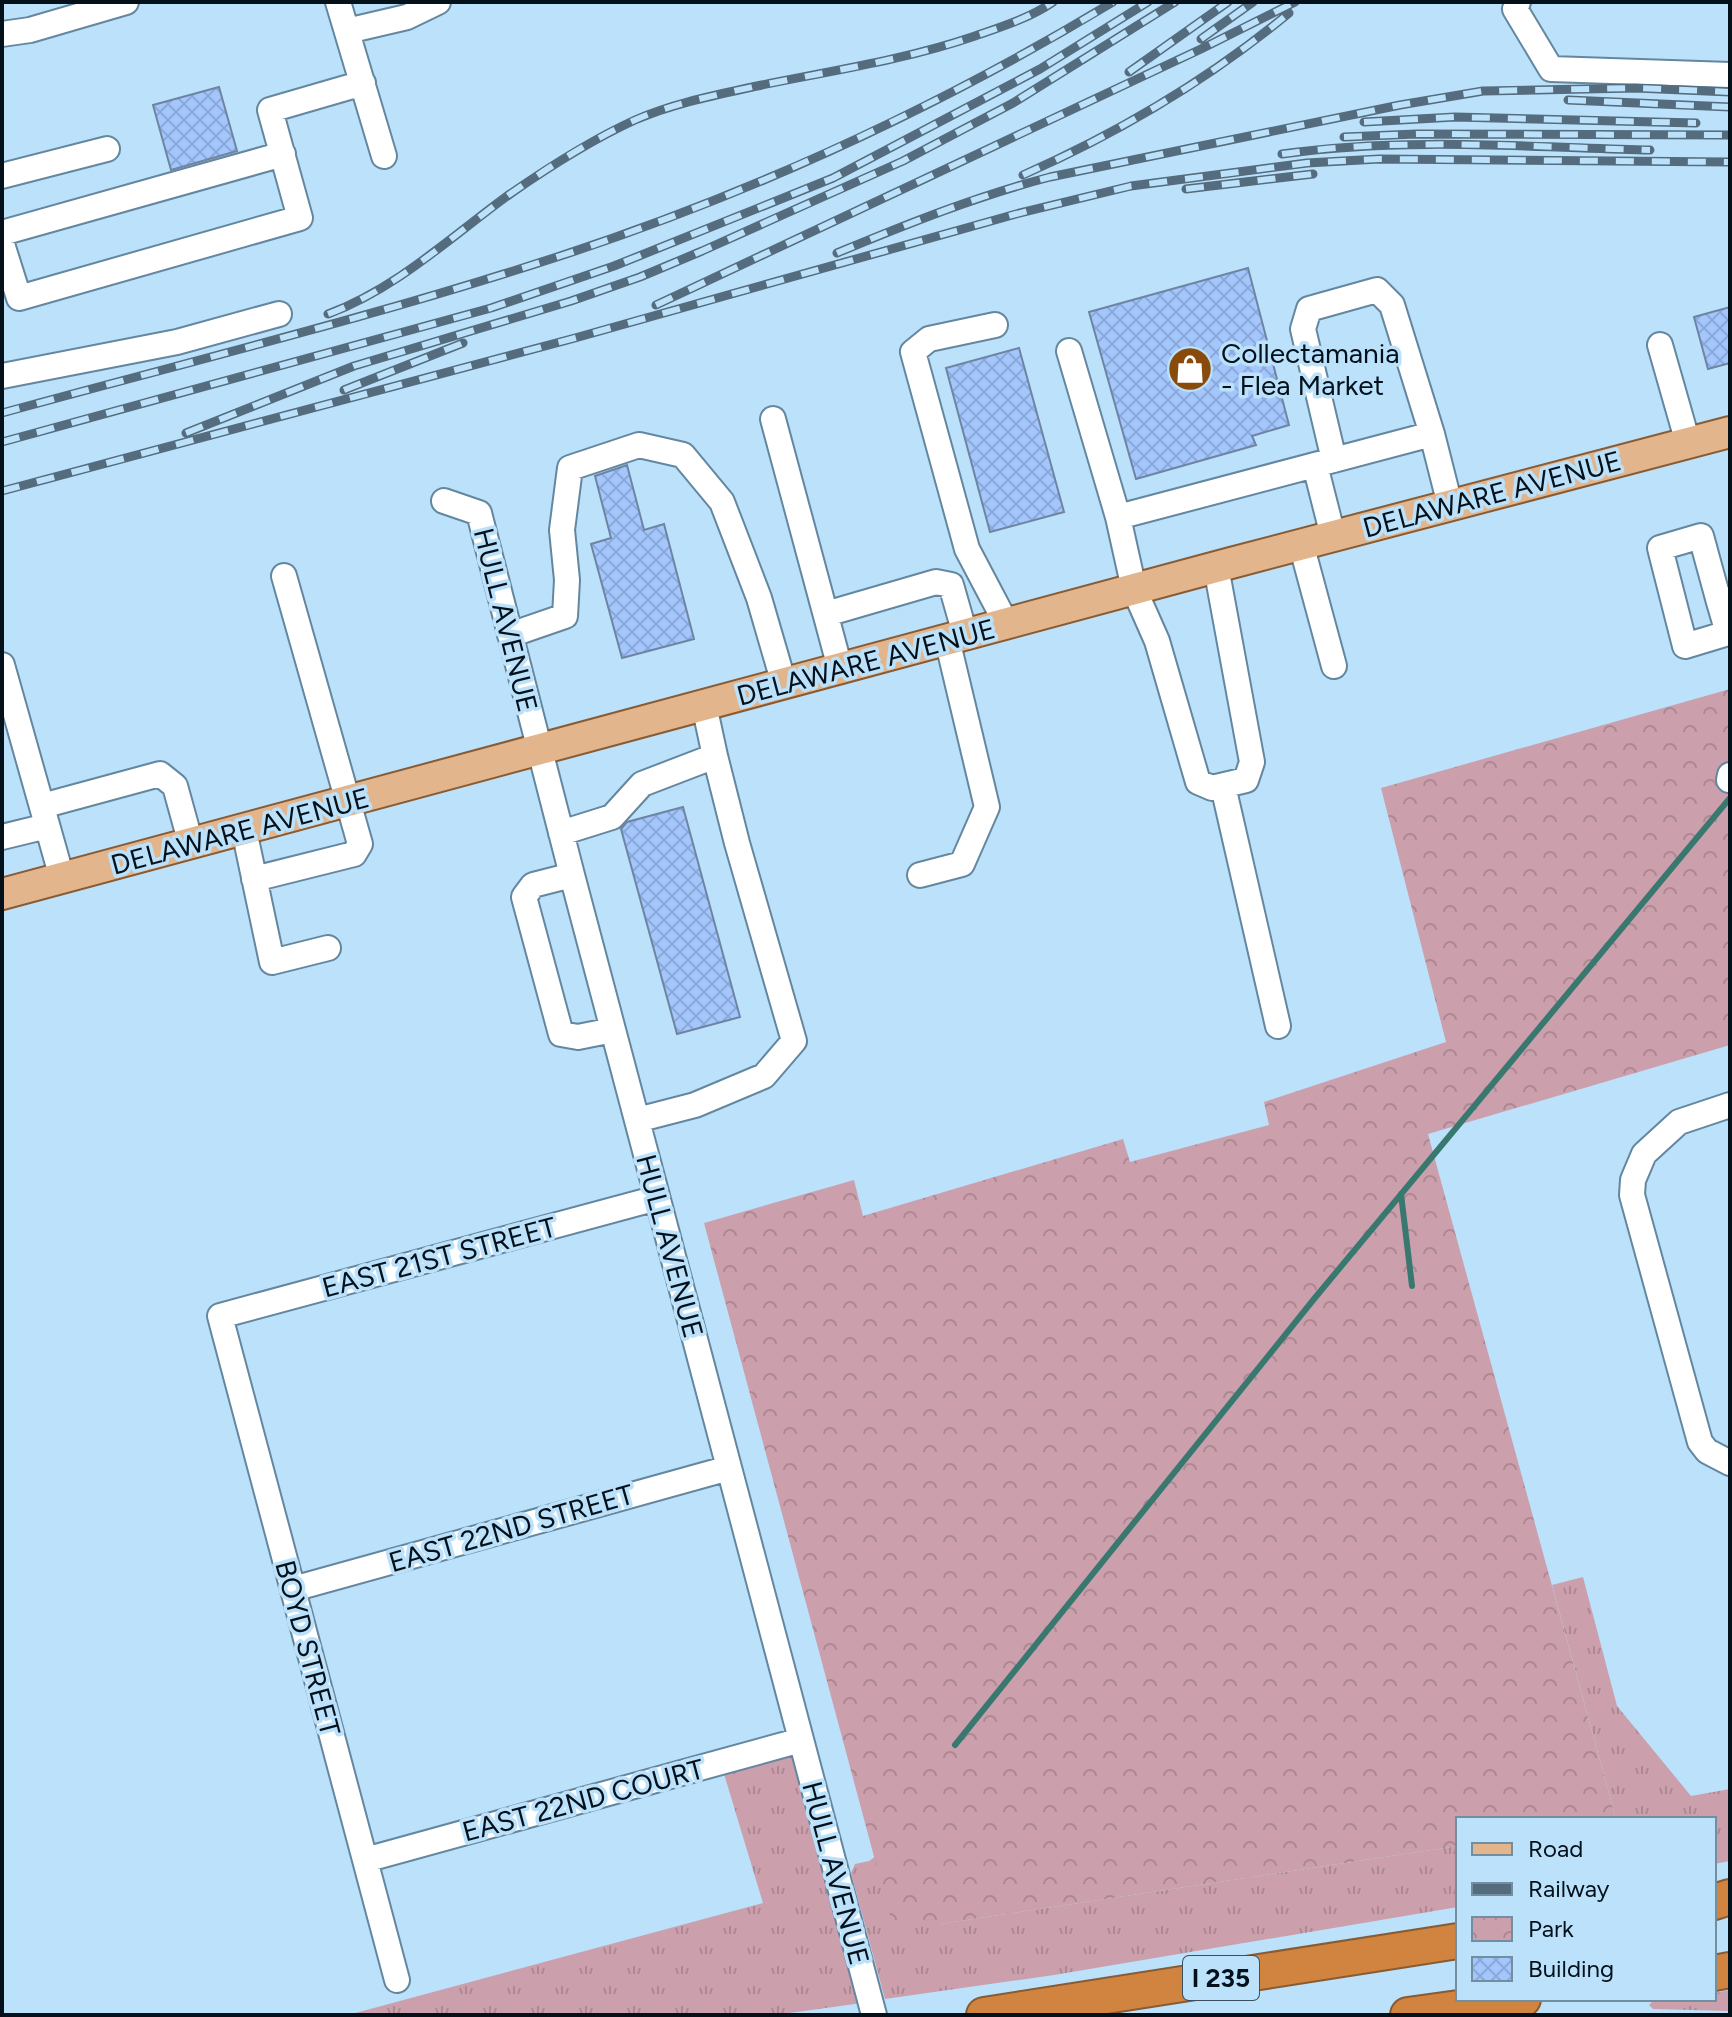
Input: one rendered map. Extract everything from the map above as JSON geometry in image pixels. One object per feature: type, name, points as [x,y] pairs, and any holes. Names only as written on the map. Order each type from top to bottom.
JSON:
[{"type":"highway","name":"I 235","points":[[984,2015],[1456,1941]]},
{"type":"highway","points":[[1408,2015],[1509,2001]]},
{"type":"main road","name":"DELAWARE AVENUE","points":[[2,894],[1301,544],[1730,432]]},
{"type":"street","points":[[2,34],[30,30],[126,2]]},
{"type":"street","points":[[338,2],[384,156]]},
{"type":"street","points":[[347,31],[407,17],[438,2]]},
{"type":"street","points":[[1518,2],[1515,9],[1551,69],[1730,75]]},
{"type":"street","points":[[2,244],[19,298],[300,218],[270,110],[363,83]]},
{"type":"street","points":[[2,176],[107,149]]},
{"type":"street","points":[[2,233],[283,154]]},
{"type":"street","points":[[1333,536],[1325,462],[1303,329],[1309,309],[1377,290],[1392,305],[1432,434],[1450,505]]},
{"type":"street","points":[[2,376],[177,342],[279,314]]},
{"type":"street","points":[[995,325],[929,339],[913,352],[967,549],[1006,623]]},
{"type":"street","points":[[1660,345],[1688,443]]},
{"type":"street","points":[[1069,351],[1118,517],[1134,589],[1157,641],[1198,782],[1212,788],[1246,780],[1252,762],[1216,567]]},
{"type":"street","points":[[773,419],[840,668]]},
{"type":"street","points":[[1118,517],[1432,434]]},
{"type":"street","points":[[510,635],[565,616],[567,580],[562,530],[570,468],[639,445],[683,455],[722,502],[759,598],[784,684]]},
{"type":"street","name":"HULL AVENUE","points":[[444,501],[479,513],[874,2015]]},
{"type":"street","points":[[1301,544],[1334,666]]},
{"type":"street","points":[[254,879],[354,854],[360,844],[284,576]]},
{"type":"street","points":[[826,614],[936,582],[951,585],[956,637],[987,807],[962,864],[920,875]]},
{"type":"street","points":[[2,665],[62,878]]},
{"type":"street","points":[[637,1120],[695,1105],[764,1076],[794,1041],[737,843],[704,705]]},
{"type":"street","points":[[561,833],[612,817],[642,784],[715,756]]},
{"type":"street","points":[[2,837],[45,816],[160,774],[175,786],[191,844]]},
{"type":"street","points":[[1223,786],[1278,1026]]},
{"type":"street","points":[[244,830],[272,962],[328,948]]},
{"type":"street","points":[[572,875],[533,885],[524,897],[561,1034],[578,1037],[613,1030]]},
{"type":"street","points":[[1730,1105],[1679,1122],[1644,1154],[1633,1180],[1632,1195],[1700,1442],[1707,1451],[1730,1463]]},
{"type":"street","name":"EAST 21ST STREET","points":[[220,1316],[657,1198]]},
{"type":"street","name":"BOYD STREET","points":[[220,1316],[397,1980]]},
{"type":"street","name":"EAST 22ND STREET","points":[[293,1589],[729,1468]]},
{"type":"street","name":"EAST 22ND COURT","points":[[365,1860],[801,1740]]},
{"type":"green space","points":[[1730,689],[1730,1045],[1428,1134],[1615,1817],[1456,1817],[1456,1846],[894,1931],[704,1223],[854,1180],[863,1216],[1123,1139],[1130,1162],[1269,1125],[1264,1102],[1446,1042],[1381,788]]},
{"type":"green space","points":[[1583,1577],[1617,1706],[1691,1796],[1730,1789],[1730,1861],[1716,1864],[1716,1817],[1615,1817],[1552,1585]]},
{"type":"green space","points":[[784,1757],[793,1758],[799,1764],[862,2003],[775,2015],[348,2015],[763,1903],[724,1774]]},
{"type":"green space","points":[[900,1839],[940,1924],[1456,1846],[1456,1907],[1054,1975],[885,1999],[851,1873],[855,1864],[869,1861]]},
{"type":"green space","points":[[1730,1990],[1730,2011],[1653,2009],[1649,2005],[1659,2001],[1716,2001],[1716,1993]]},
{"type":"building","points":[[219,87],[237,151],[171,170],[153,105]]},
{"type":"building","name":"Collectamania - Flea Market","points":[[1248,268],[1289,425],[1252,436],[1256,445],[1136,479],[1089,312]]},
{"type":"building","points":[[1730,307],[1730,363],[1708,369],[1694,317]]},
{"type":"building","points":[[1019,348],[1064,512],[990,532],[946,368]]},
{"type":"building","points":[[627,465],[644,530],[664,524],[694,639],[622,658],[591,544],[611,538],[595,476]]},
{"type":"building","points":[[683,807],[740,1017],[677,1034],[621,829],[627,822]]},
{"type":"waterway","points":[[955,1745],[1314,1299],[1730,798]]},
{"type":"waterway","points":[[1401,1194],[1412,1286]]},
{"type":"railway","points":[[328,314],[377,291],[540,174],[586,145],[635,120],[711,96],[949,44],[1015,22],[1053,2]]},
{"type":"railway","points":[[2,413],[422,299],[632,231],[774,176],[844,145],[980,77],[1113,2]]},
{"type":"railway","points":[[2,442],[491,308],[614,266],[833,178],[1040,69],[1148,2]]},
{"type":"railway","points":[[186,433],[354,366],[571,301],[702,251],[903,161],[1013,103],[1175,2]]},
{"type":"railway","points":[[1129,72],[1228,2]]},
{"type":"railway","points":[[1201,39],[1253,2]]},
{"type":"railway","points":[[656,305],[1295,2]]},
{"type":"railway","points":[[1023,175],[1128,123],[1194,83],[1289,13]]},
{"type":"railway","points":[[837,253],[969,202],[1050,177],[1400,105],[1483,91],[1636,88],[1730,92]]},
{"type":"railway","points":[[1568,100],[1730,107]]},
{"type":"railway","points":[[1364,122],[1455,117],[1696,123]]},
{"type":"railway","points":[[1344,137],[1416,134],[1730,135]]},
{"type":"railway","points":[[1282,154],[1419,144],[1650,150]]},
{"type":"railway","points":[[2,491],[575,338],[1016,214],[1131,186],[1307,163],[1379,159],[1730,162]]},
{"type":"railway","points":[[1186,189],[1313,174]]},
{"type":"railway","points":[[344,390],[463,343]]},
{"type":"place","name":"Collectamania - Flea Market","points":[[1190,369]]}]
